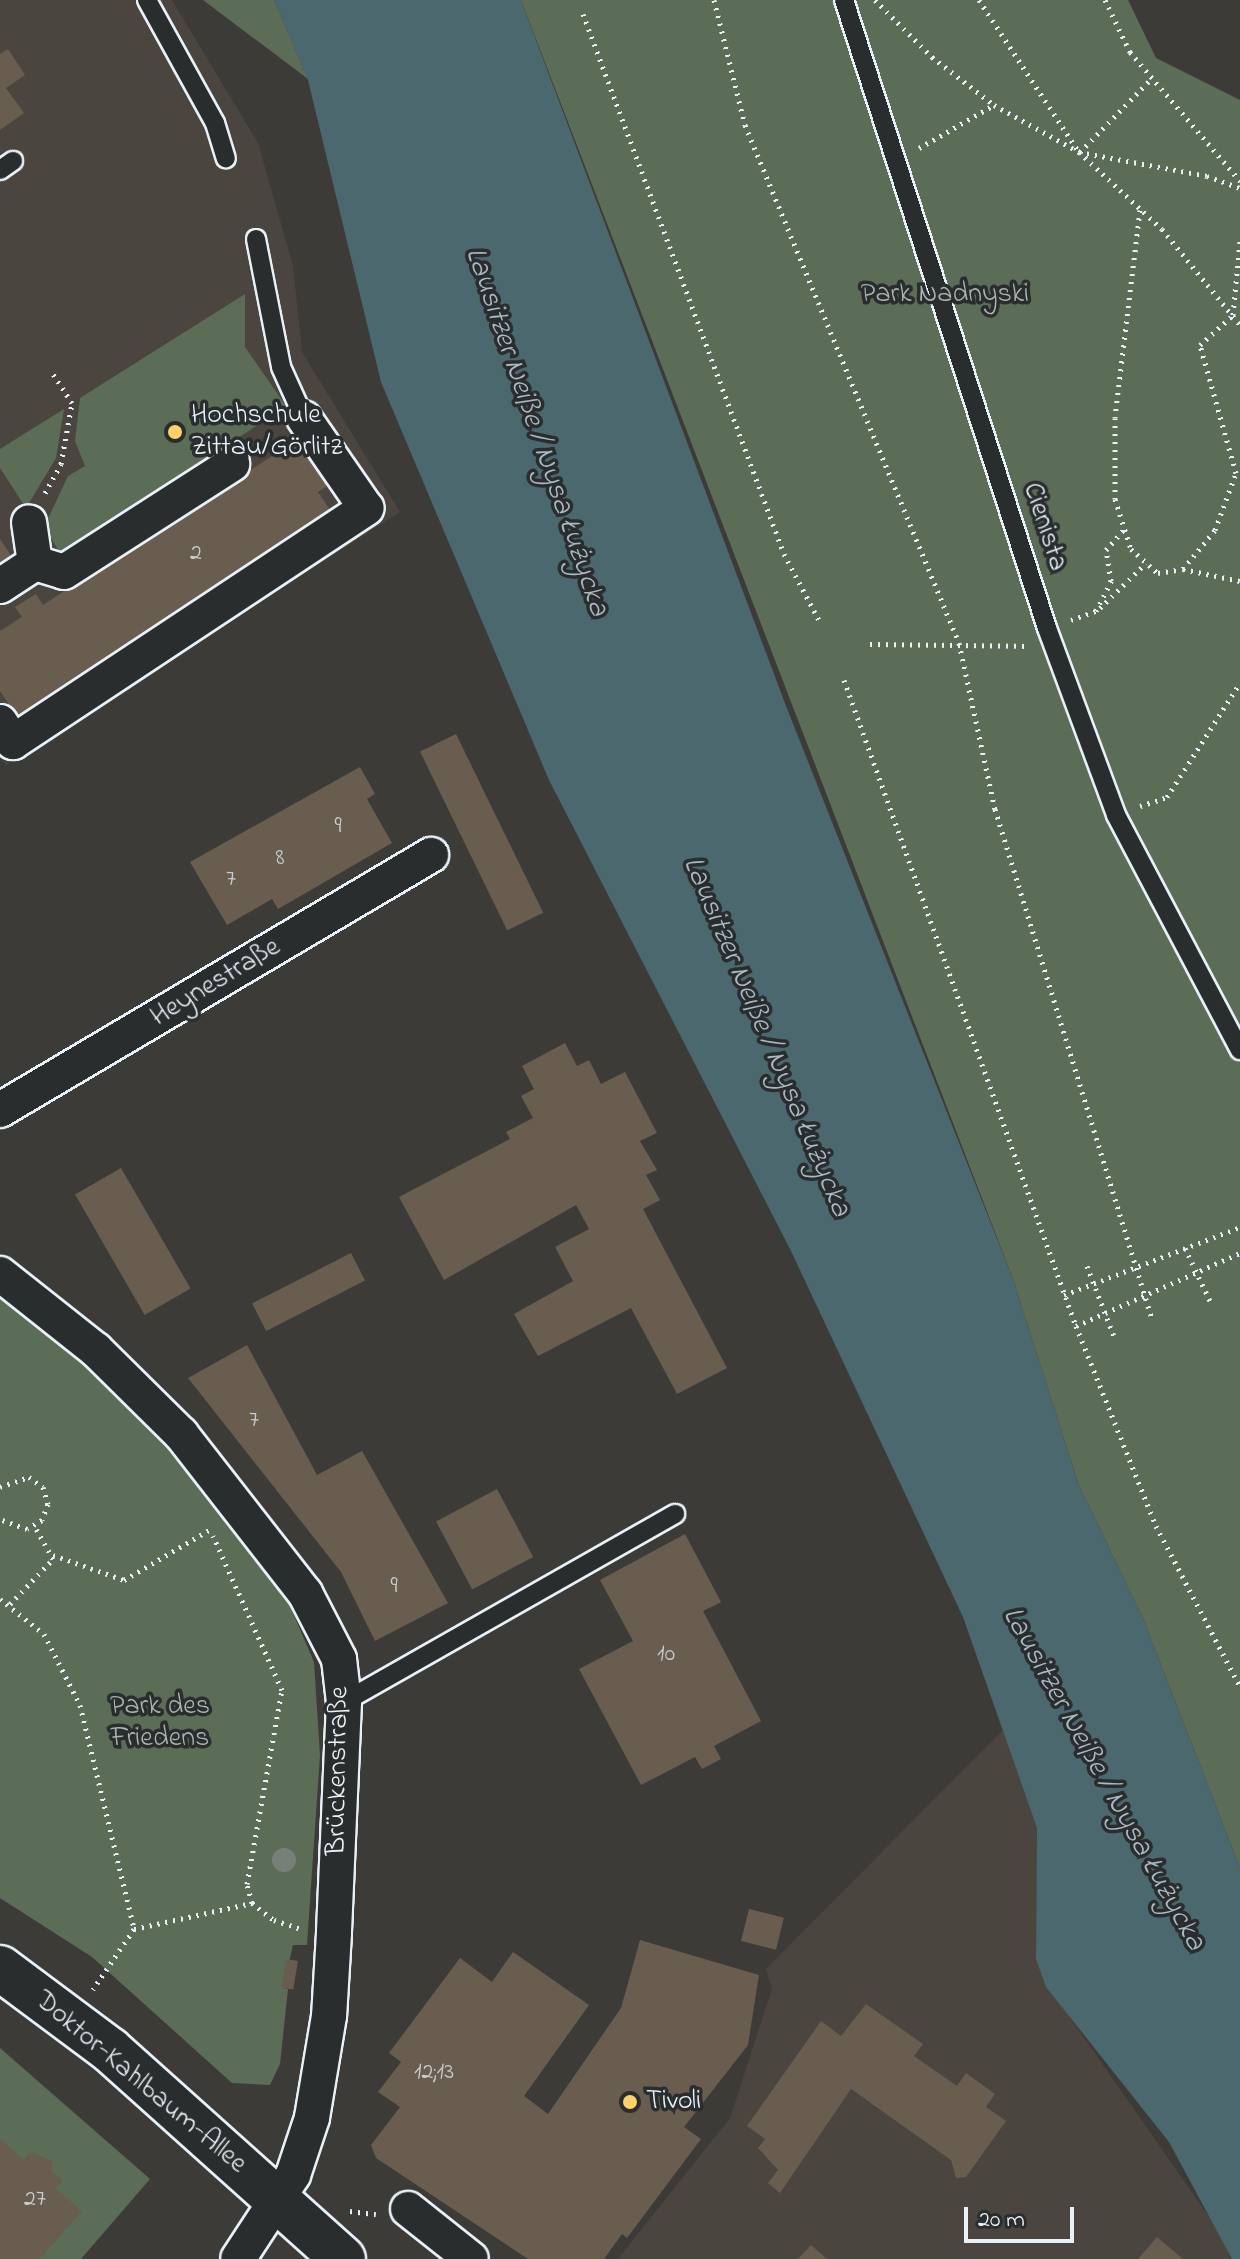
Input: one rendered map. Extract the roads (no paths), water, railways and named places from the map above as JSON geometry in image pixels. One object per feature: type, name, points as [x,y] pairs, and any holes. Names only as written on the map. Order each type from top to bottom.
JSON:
[{"type":"main road","name":"Doktor-Kahlbaum-Allee","points":[[0,1968],[72,2020],[343,2259]]},
{"type":"street","points":[[0,722],[13,742],[366,508],[304,418]]},
{"type":"street","points":[[35,563],[64,572],[232,464]]},
{"type":"street","points":[[29,522],[35,563]]},
{"type":"street","points":[[0,586],[35,563]]},
{"type":"street","name":"Heynestraße","points":[[0,1110],[431,855]]},
{"type":"street","name":"Brückenstraße","points":[[0,1274],[148,1397],[204,1463],[327,1630],[344,1702],[329,2016],[309,2133],[278,2200],[238,2259]]},
{"type":"street","points":[[408,2209],[471,2259]]},
{"type":"lane","points":[[147,0],[215,123],[226,158]]},
{"type":"lane","name":"Cienista","points":[[844,0],[1047,628],[1116,815],[1240,1050]]},
{"type":"lane","points":[[256,239],[281,367],[304,418]]},
{"type":"lane","points":[[344,1702],[675,1514]]},
{"type":"water","name":"Lausitzer Neiße / Nysa Łużycka","points":[[274,0],[521,0],[786,706],[1013,1279],[1078,1483],[1144,1621],[1240,1868],[1240,2259],[1232,2259],[1169,2142],[1046,1987],[1036,1959],[1037,1828],[963,1617],[791,1251],[549,780],[381,382],[308,80]]},
{"type":"place","name":"Hochschule Zittau/Görlitz","points":[[175,432]]},
{"type":"place","name":"Tivoli","points":[[630,2102]]},
{"type":"park label","name":"Park Nadnyski","points":[[945,295]]},
{"type":"park label","name":"Park des Friedens","points":[[160,1723]]}]
